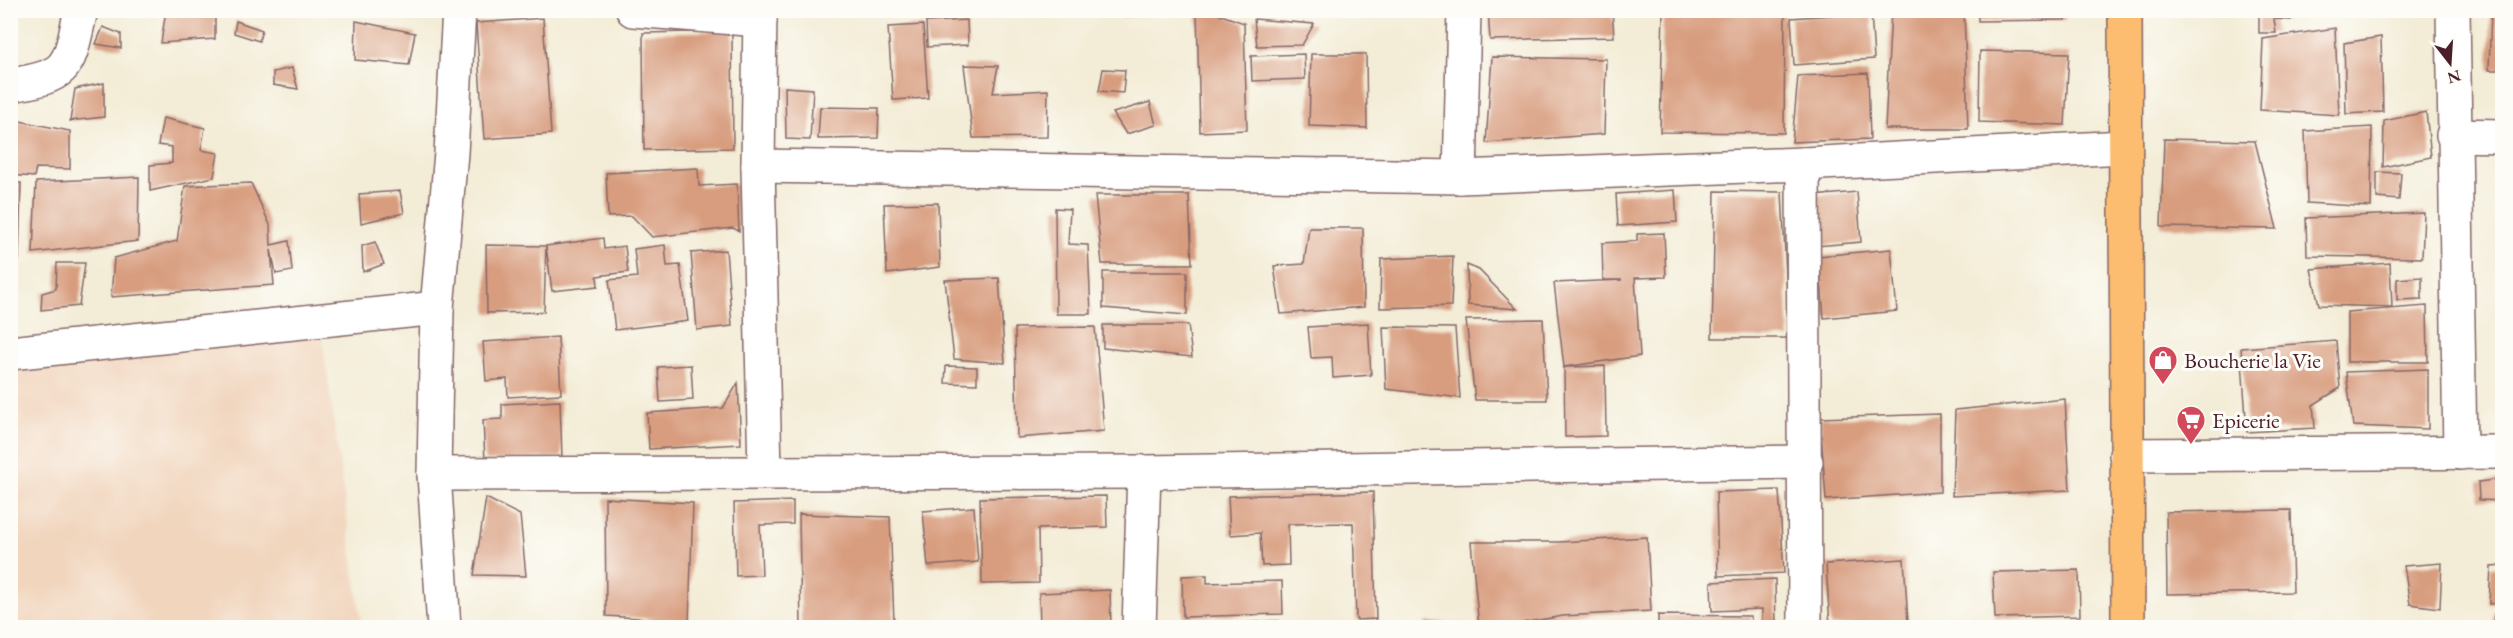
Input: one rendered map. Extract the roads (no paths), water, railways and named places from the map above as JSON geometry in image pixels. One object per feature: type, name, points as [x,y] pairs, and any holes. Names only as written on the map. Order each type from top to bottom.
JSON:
[{"type":"main road","points":[[2126,10],[2124,147],[2128,627]]},
{"type":"street","points":[[10,85],[39,81],[53,76],[64,67],[81,10]]},
{"type":"street","points":[[444,627],[434,474],[437,308],[451,153],[459,10]]},
{"type":"street","points":[[633,10],[760,15],[758,166],[765,472]]},
{"type":"street","points":[[1460,177],[1464,10]]},
{"type":"street","points":[[2453,10],[2453,135],[2460,453]]},
{"type":"street","points":[[2453,135],[2502,136]]},
{"type":"street","points":[[758,166],[1460,177],[1803,164],[2124,147]]},
{"type":"street","points":[[1803,164],[1805,627]]},
{"type":"street","points":[[10,353],[437,308]]},
{"type":"street","points":[[2126,455],[2502,452]]},
{"type":"street","points":[[434,474],[1144,472],[1806,462]]},
{"type":"street","points":[[1139,627],[1144,472]]},
{"type":"place","name":"Boucherie la Vie","points":[[2163,386]]},
{"type":"place","name":"Epicerie","points":[[2191,446]]}]
